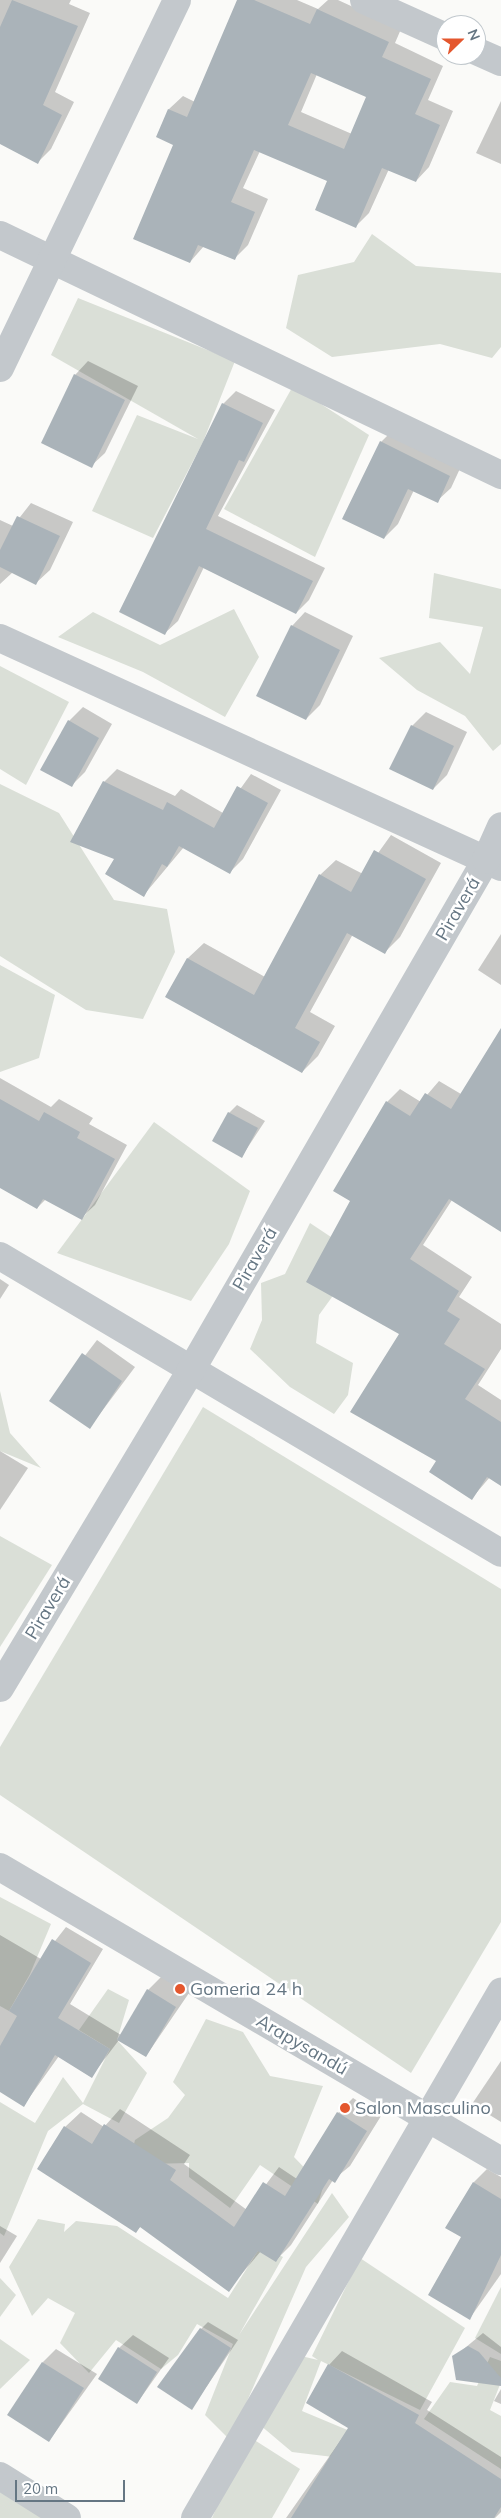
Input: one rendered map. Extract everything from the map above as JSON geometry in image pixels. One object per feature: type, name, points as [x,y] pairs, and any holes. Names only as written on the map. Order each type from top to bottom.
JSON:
[{"type":"street","points":[[0,368],[177,0]]},
{"type":"street","points":[[364,0],[436,32]]},
{"type":"street","points":[[486,55],[501,62]]},
{"type":"street","points":[[0,235],[501,475]]},
{"type":"street","points":[[0,638],[494,863]]},
{"type":"street","name":"Piraverá","points":[[0,1688],[494,863],[501,826]]},
{"type":"street","points":[[0,1256],[190,1372],[501,1553]]},
{"type":"street","name":"Arapysandú","points":[[0,1867],[501,2161]]},
{"type":"street","points":[[195,2518],[501,1992]]},
{"type":"street","points":[[0,2476],[67,2518]]},
{"type":"shaded area","points":[[372,234],[416,266],[501,273],[501,347],[492,358],[440,344],[332,357],[286,328],[298,275],[354,262]]},
{"type":"shaded area","points":[[78,298],[235,361],[203,442],[153,538],[92,511],[137,415],[198,439],[51,355]]},
{"type":"shaded area","points":[[293,386],[369,435],[315,557],[224,509]]},
{"type":"shaded area","points":[[434,573],[501,589],[501,744],[493,751],[465,716],[417,690],[379,658],[440,642],[470,674],[483,627],[429,618]]},
{"type":"shaded area","points":[[234,609],[259,657],[225,717],[143,672],[58,637],[93,612],[160,645]]},
{"type":"shaded area","points":[[0,666],[69,702],[26,785],[0,769]]},
{"type":"shaded area","points":[[0,784],[59,813],[114,900],[167,909],[175,952],[143,1019],[86,1010],[0,956]]},
{"type":"shaded area","points":[[0,965],[55,995],[39,1058],[0,1072]]},
{"type":"shaded area","points":[[154,1122],[250,1191],[229,1244],[191,1301],[57,1253]]},
{"type":"shaded area","points":[[310,1223],[361,1257],[319,1315],[316,1343],[353,1363],[348,1395],[334,1414],[290,1387],[250,1349],[262,1320],[261,1283],[285,1274]]},
{"type":"shaded area","points":[[0,1391],[10,1433],[41,1468],[0,1451]]},
{"type":"shaded area","points":[[203,1407],[501,1589],[501,1922],[411,2073],[0,1795],[0,1747]]},
{"type":"shaded area","points":[[0,1536],[52,1565],[0,1647]]},
{"type":"shaded area","points":[[0,1897],[51,1924],[30,1974],[9,2011],[0,2006]]},
{"type":"shaded area","points":[[108,1989],[129,2000],[117,2040],[147,2073],[119,2123],[83,2104],[48,2131],[4,2236],[0,2233],[0,2102],[35,2123],[63,2077],[83,2103],[110,2049],[79,2030]]},
{"type":"shaded area","points":[[206,2019],[243,2032],[270,2076],[323,2086],[294,2157],[323,2187],[318,2204],[260,2165],[230,2208],[189,2177],[189,2163],[148,2164],[131,2156],[135,2140],[168,2118],[185,2095],[173,2082]]},
{"type":"shaded area","points":[[332,2193],[349,2217],[306,2267],[230,2440],[205,2415],[233,2344],[197,2324],[178,2355],[161,2369],[116,2340],[89,2373],[60,2343],[75,2313],[48,2298],[32,2316],[9,2267],[38,2219],[65,2224],[64,2232],[76,2221],[117,2226],[228,2298],[261,2246],[283,2257],[239,2335]]},
{"type":"shaded area","points":[[360,2258],[465,2328],[420,2410],[321,2361],[302,2411],[369,2439],[358,2460],[292,2452],[260,2425],[301,2356],[318,2360],[312,2356]]},
{"type":"shaded area","points":[[0,2278],[16,2295],[0,2317]]},
{"type":"shaded area","points":[[501,2287],[501,2354],[475,2338]]},
{"type":"shaded area","points":[[0,2339],[30,2360],[0,2389]]},
{"type":"shaded area","points":[[490,2357],[501,2361],[501,2382],[490,2410],[501,2416],[501,2469],[424,2419],[450,2382],[477,2386]]},
{"type":"shaded area","points":[[248,2436],[300,2469],[272,2518],[212,2518]]},
{"type":"shaded area","points":[[0,2475],[79,2518],[0,2518]]},
{"type":"building","points":[[12,0],[78,26],[43,105],[62,115],[38,164],[0,144],[0,27]]},
{"type":"building","points":[[237,0],[254,0],[310,24],[317,9],[389,42],[382,57],[431,79],[415,114],[440,125],[416,182],[382,168],[356,228],[315,210],[327,181],[254,150],[231,202],[255,212],[235,260],[198,245],[190,263],[133,239],[173,145],[156,137],[168,109],[187,117]],"holes":[[[311,73],[366,97],[344,149],[288,125]]]},
{"type":"building","points":[[74,374],[125,400],[92,468],[41,443]]},
{"type":"building","points":[[222,403],[263,423],[244,462],[239,460],[206,529],[313,581],[296,614],[199,566],[165,635],[119,612]]},
{"type":"building","points":[[380,441],[450,476],[438,503],[408,489],[384,539],[342,519]]},
{"type":"building","points":[[17,516],[60,536],[36,585],[0,567],[0,550]]},
{"type":"building","points":[[291,625],[340,650],[306,720],[256,696]]},
{"type":"building","points":[[68,720],[99,738],[72,787],[40,770]]},
{"type":"building","points":[[411,725],[454,746],[433,790],[389,769]]},
{"type":"building","points":[[103,781],[163,810],[167,802],[214,828],[237,786],[268,803],[230,874],[179,846],[167,867],[162,864],[144,897],[105,874],[114,859],[70,842]]},
{"type":"building","points":[[374,850],[426,879],[385,954],[347,933],[295,1028],[320,1042],[302,1073],[165,997],[187,958],[254,995],[319,874],[351,892]]},
{"type":"building","points":[[501,1028],[501,1232],[449,1199],[410,1259],[459,1291],[447,1311],[460,1319],[444,1344],[485,1369],[465,1399],[501,1422],[501,1486],[487,1477],[472,1500],[429,1472],[436,1461],[350,1412],[399,1334],[306,1282],[350,1201],[333,1191],[386,1101],[410,1116],[425,1093],[451,1109]]},
{"type":"building","points":[[0,1099],[39,1121],[44,1112],[80,1132],[77,1138],[115,1159],[82,1220],[43,1199],[37,1209],[0,1188]]},
{"type":"building","points":[[228,1112],[258,1128],[242,1158],[212,1141]]},
{"type":"building","points":[[82,1353],[122,1381],[90,1429],[49,1401]]},
{"type":"building","points":[[52,1939],[91,1963],[58,2018],[110,2049],[92,2078],[55,2055],[24,2107],[0,2092],[0,2046],[17,2016],[9,2011]]},
{"type":"building","points":[[147,1989],[176,2007],[146,2057],[117,2040]]},
{"type":"building","points":[[337,2112],[367,2131],[335,2183],[329,2179],[276,2262],[258,2251],[229,2292],[140,2227],[136,2233],[37,2169],[64,2126],[92,2144],[104,2124],[176,2170],[170,2180],[234,2227],[263,2182],[285,2196]]},
{"type":"building","points":[[473,2182],[501,2199],[501,2255],[470,2320],[428,2295],[461,2237],[445,2228]]},
{"type":"building","points":[[200,2328],[231,2348],[192,2410],[157,2387]]},
{"type":"building","points":[[468,2346],[479,2352],[501,2378],[501,2386],[456,2380],[452,2356]]},
{"type":"building","points":[[118,2347],[157,2372],[137,2404],[98,2379]]},
{"type":"building","points":[[42,2362],[84,2388],[49,2442],[7,2415]]},
{"type":"building","points":[[328,2364],[419,2415],[415,2423],[501,2479],[501,2507],[494,2518],[291,2518],[348,2428],[306,2403]]},
{"type":"place","name":"Gomeria 24 h","points":[[180,1989]]},
{"type":"place","name":"Salon Masculino","points":[[345,2108]]}]
